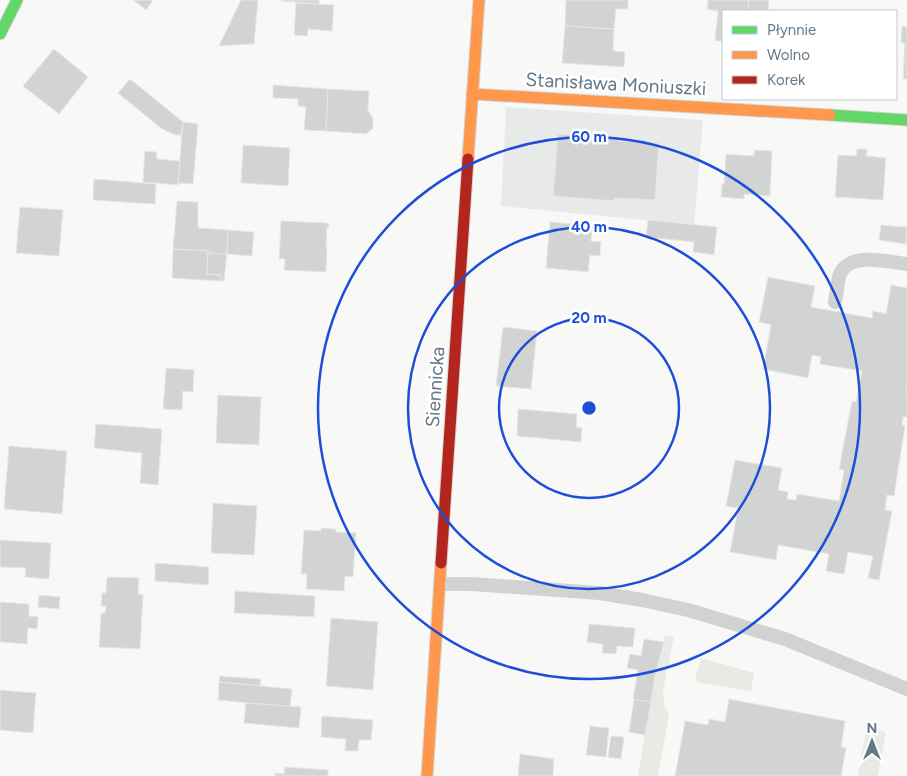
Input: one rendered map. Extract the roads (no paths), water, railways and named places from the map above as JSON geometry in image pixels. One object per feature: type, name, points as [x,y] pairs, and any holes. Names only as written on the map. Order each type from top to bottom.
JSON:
[{"type":"main road","points":[[0,34],[17,0]]},
{"type":"main road","name":"Siennicka","points":[[428,776],[478,0]]},
{"type":"main road","name":"Stanisława Moniuszki","points":[[472,94],[907,120]]},
{"type":"lane","points":[[835,302],[840,274],[852,263],[858,260],[866,260],[907,264]]},
{"type":"lane","points":[[440,584],[471,584],[599,594],[642,600],[688,610],[785,639],[907,689]]}]
